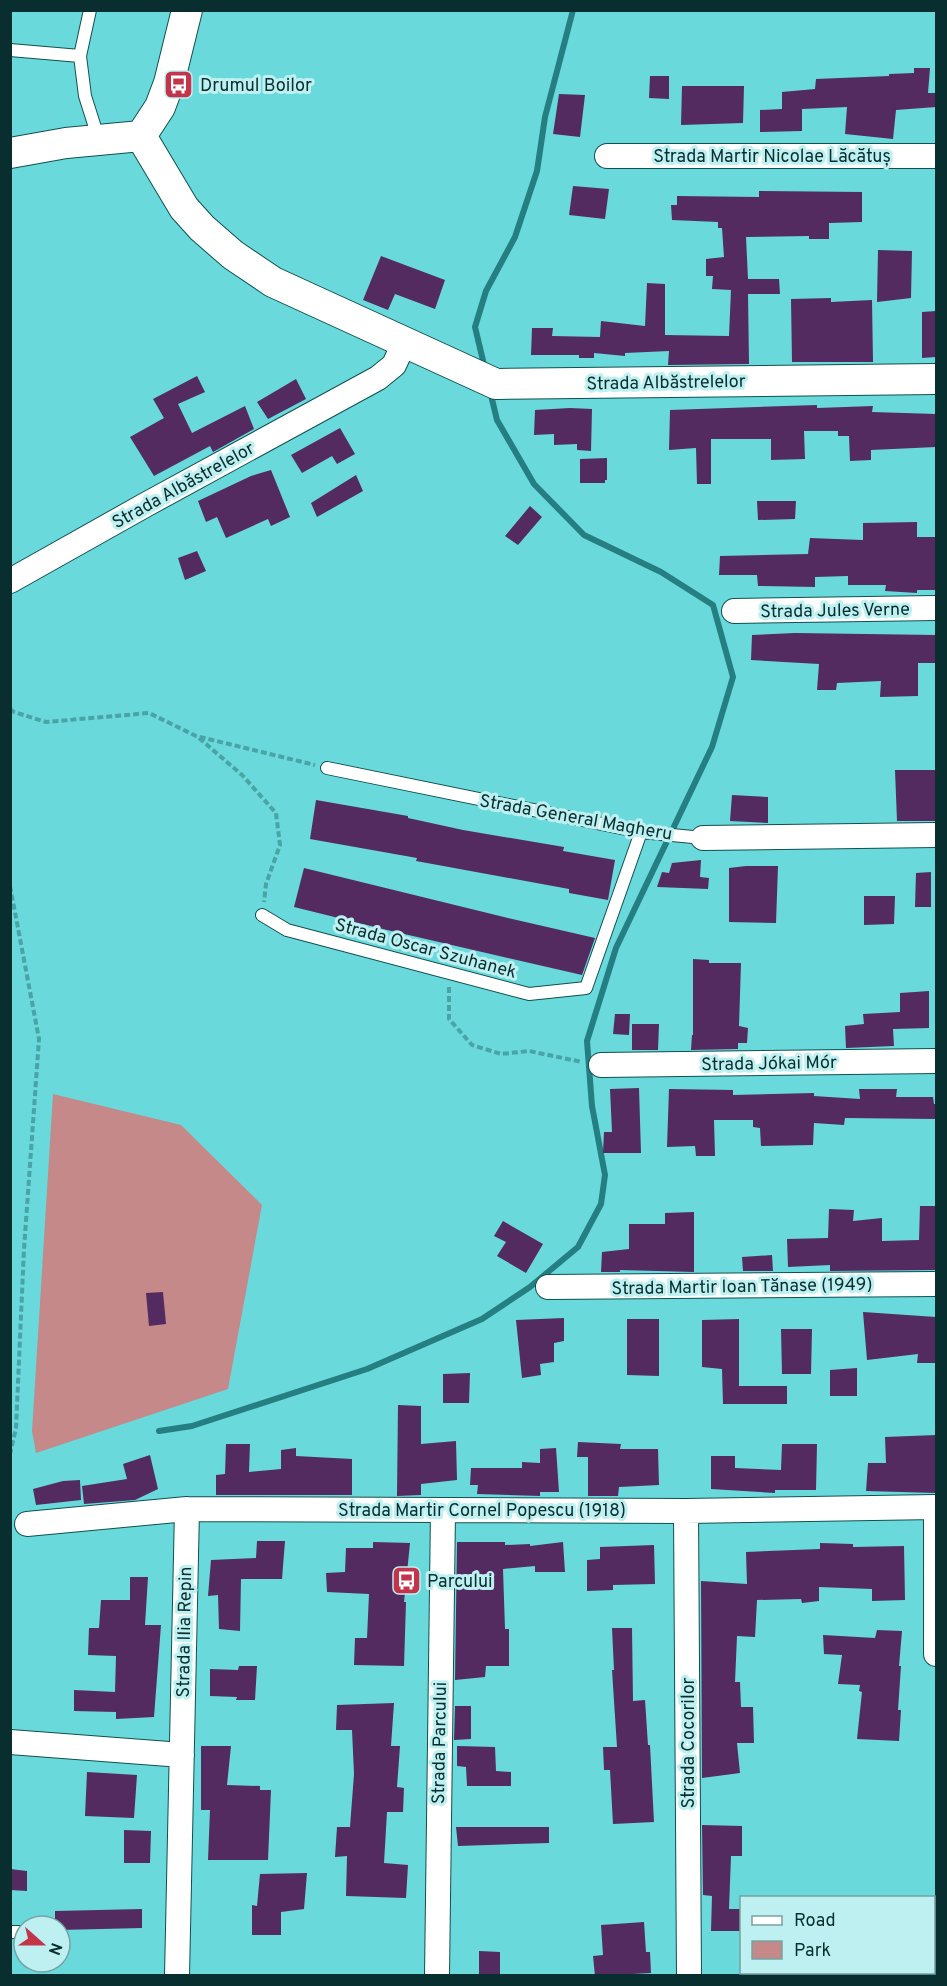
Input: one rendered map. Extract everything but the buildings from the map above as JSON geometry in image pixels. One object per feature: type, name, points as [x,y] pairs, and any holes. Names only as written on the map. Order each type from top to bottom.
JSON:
[{"type":"street","points":[[10,153],[66,143],[141,135],[160,107],[169,83],[188,10]]},
{"type":"street","name":"Strada Albăstrelelor","points":[[141,135],[184,208],[232,255],[273,282],[496,384],[936,379]]},
{"type":"street","name":"Strada Martir Nicolae Lăcătuș","points":[[607,156],[936,156]]},
{"type":"street","name":"Strada Albăstrelelor","points":[[10,581],[378,378],[394,365],[405,341]]},
{"type":"street","name":"Strada Jules Verne","points":[[734,611],[936,608]]},
{"type":"street","name":"Strada General Magheru","points":[[703,838],[936,835]]},
{"type":"street","name":"Strada Jókai Mór","points":[[600,1065],[936,1061]]},
{"type":"street","name":"Strada Martir Ioan Tănase (1949)","points":[[548,1287],[936,1284]]},
{"type":"street","points":[[936,1507],[936,1654]]},
{"type":"street","name":"Strada Martir Cornel Popescu (1918)","points":[[27,1524],[186,1509],[686,1511],[936,1507]]},
{"type":"street","name":"Strada Ilia Repin","points":[[177,1976],[186,1509]]},
{"type":"street","name":"Strada Parcului","points":[[437,1976],[442,1510]]},
{"type":"street","name":"Strada Cocorilor","points":[[686,1511],[689,1976]]},
{"type":"street","points":[[10,1742],[182,1755]]},
{"type":"lane","points":[[90,10],[80,57],[85,96],[99,141]]},
{"type":"lane","points":[[10,50],[80,57]]},
{"type":"lane","name":"Strada General Magheru","points":[[327,768],[641,832],[703,838]]},
{"type":"lane","name":"Strada Oscar Szuhanek","points":[[262,915],[287,930],[529,994],[586,988],[641,832]]},
{"type":"path","points":[[10,709],[46,722],[149,713],[196,736],[327,768]]},
{"type":"path","points":[[196,736],[242,774],[276,813],[280,845],[266,884],[262,915]]},
{"type":"path","points":[[10,886],[39,1039],[24,1248],[16,1428],[10,1454]]},
{"type":"path","points":[[448,973],[449,1019],[472,1045],[501,1054],[529,1051],[600,1065]]},
{"type":"green space","points":[[53,1094],[181,1125],[262,1205],[228,1389],[36,1453],[32,1431]]},
{"type":"waterway","points":[[485,369],[475,327],[486,291],[515,237],[537,171],[545,117],[573,10]]},
{"type":"waterway","points":[[159,1431],[192,1426],[367,1369],[482,1319],[530,1287],[578,1247],[601,1204],[605,1175],[592,1106],[587,1041],[616,948],[712,747],[733,677],[713,605],[661,572],[584,535],[534,484],[497,420],[490,391]]},
{"type":"place","name":"Drumul Boilor","points":[[179,85]]},
{"type":"place","name":"Parcului","points":[[406,1581]]}]
